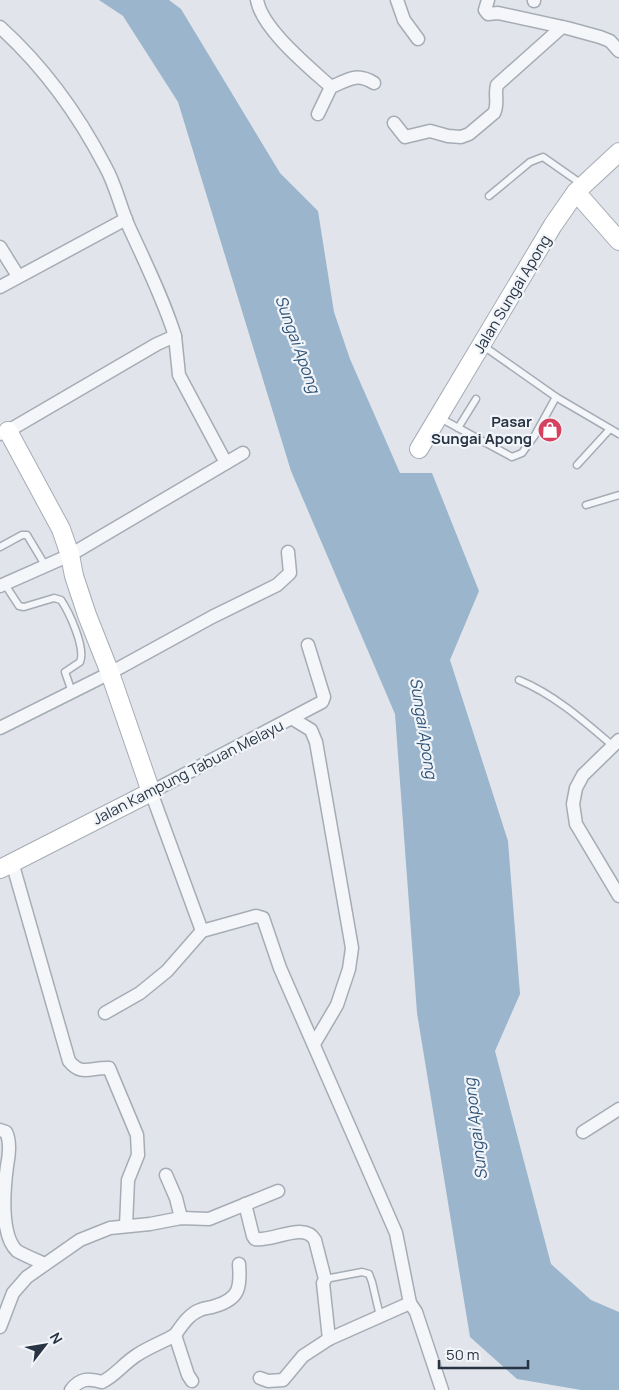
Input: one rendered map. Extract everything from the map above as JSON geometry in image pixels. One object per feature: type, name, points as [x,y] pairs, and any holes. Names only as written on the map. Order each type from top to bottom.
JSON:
[{"type":"street","points":[[257,0],[258,10],[289,50],[331,87]]},
{"type":"street","points":[[397,0],[404,20],[418,39]]},
{"type":"street","points":[[488,0],[485,10],[488,14],[498,13],[600,37],[610,42],[619,51]]},
{"type":"street","points":[[0,26],[18,43],[66,101],[106,167],[126,219],[156,286],[174,336],[179,375],[226,463]]},
{"type":"street","points":[[394,123],[405,137],[430,131],[461,137],[469,134],[494,113],[497,108],[497,85],[562,27]]},
{"type":"street","points":[[318,114],[331,87],[356,76],[374,82]]},
{"type":"street","name":"Jalan Sungai Apong","points":[[419,449],[553,225],[580,189],[619,152]]},
{"type":"street","points":[[580,189],[619,241]]},
{"type":"street","points":[[0,287],[126,219]]},
{"type":"street","points":[[0,247],[18,276]]},
{"type":"street","points":[[174,336],[4,433],[61,529],[70,555],[80,618],[110,673],[202,931]]},
{"type":"street","points":[[2,584],[70,555],[243,453]]},
{"type":"street","points":[[0,728],[110,673],[277,585],[290,573],[288,552]]},
{"type":"street","name":"Jalan Kampung Tabuan Melayu","points":[[6,866],[322,702],[324,697],[308,645]]},
{"type":"street","points":[[293,718],[311,730],[316,742],[352,948],[349,969],[337,1006],[314,1044]]},
{"type":"street","points":[[616,743],[583,775],[576,788],[573,804],[576,824],[619,896]]},
{"type":"street","points":[[6,866],[69,1061],[74,1068],[82,1071],[109,1068],[137,1135],[138,1156],[128,1180],[126,1226]]},
{"type":"street","points":[[105,1013],[140,993],[184,954],[202,931],[256,916],[263,918],[280,968],[396,1234],[410,1303],[416,1312],[442,1390]]},
{"type":"street","points":[[583,1132],[618,1114]]},
{"type":"street","points":[[0,1130],[6,1132],[9,1138],[3,1227],[8,1239],[16,1250],[46,1264]]},
{"type":"street","points":[[166,1174],[182,1218]]},
{"type":"street","points":[[0,1327],[13,1293],[27,1277],[80,1240],[110,1228],[150,1224],[182,1218],[209,1219],[278,1191]]},
{"type":"street","points":[[245,1204],[255,1240],[302,1232],[312,1235],[325,1279],[329,1339]]},
{"type":"street","points":[[71,1390],[82,1380],[91,1379],[102,1382],[138,1354],[175,1335],[186,1320],[198,1310],[224,1304],[235,1296],[239,1285],[239,1264]]},
{"type":"street","points":[[260,1378],[268,1381],[283,1380],[303,1356],[329,1339],[410,1303]]},
{"type":"street","points":[[175,1335],[188,1375],[192,1380]]},
{"type":"lane","points":[[489,196],[530,162],[543,157],[580,189]]},
{"type":"lane","points":[[481,345],[556,397],[619,434]]},
{"type":"lane","points":[[438,417],[512,457],[522,453],[535,435],[556,397]]},
{"type":"lane","points":[[458,428],[476,399]]},
{"type":"lane","points":[[577,466],[610,429]]},
{"type":"lane","points":[[586,505],[619,495]]},
{"type":"lane","points":[[0,547],[22,535],[27,536],[31,539],[45,565]]},
{"type":"lane","points":[[2,584],[19,606],[24,607],[54,598],[62,600],[80,618],[82,653],[80,662],[65,672],[72,692]]},
{"type":"lane","points":[[520,680],[540,689],[616,743]]},
{"type":"lane","points":[[325,1279],[362,1272],[369,1274],[380,1316]]},
{"type":"water","name":"Sungai Apong","points":[[99,0],[169,0],[181,9],[280,173],[318,211],[334,312],[350,359],[400,473],[432,473],[479,591],[450,660],[508,841],[520,994],[495,1051],[551,1264],[591,1300],[619,1312],[619,1390],[581,1390],[517,1379],[470,1337],[417,1013],[395,714],[291,471],[178,102],[123,16]]},
{"type":"place","name":"Pasar Sungai Apong","points":[[550,430]]}]
